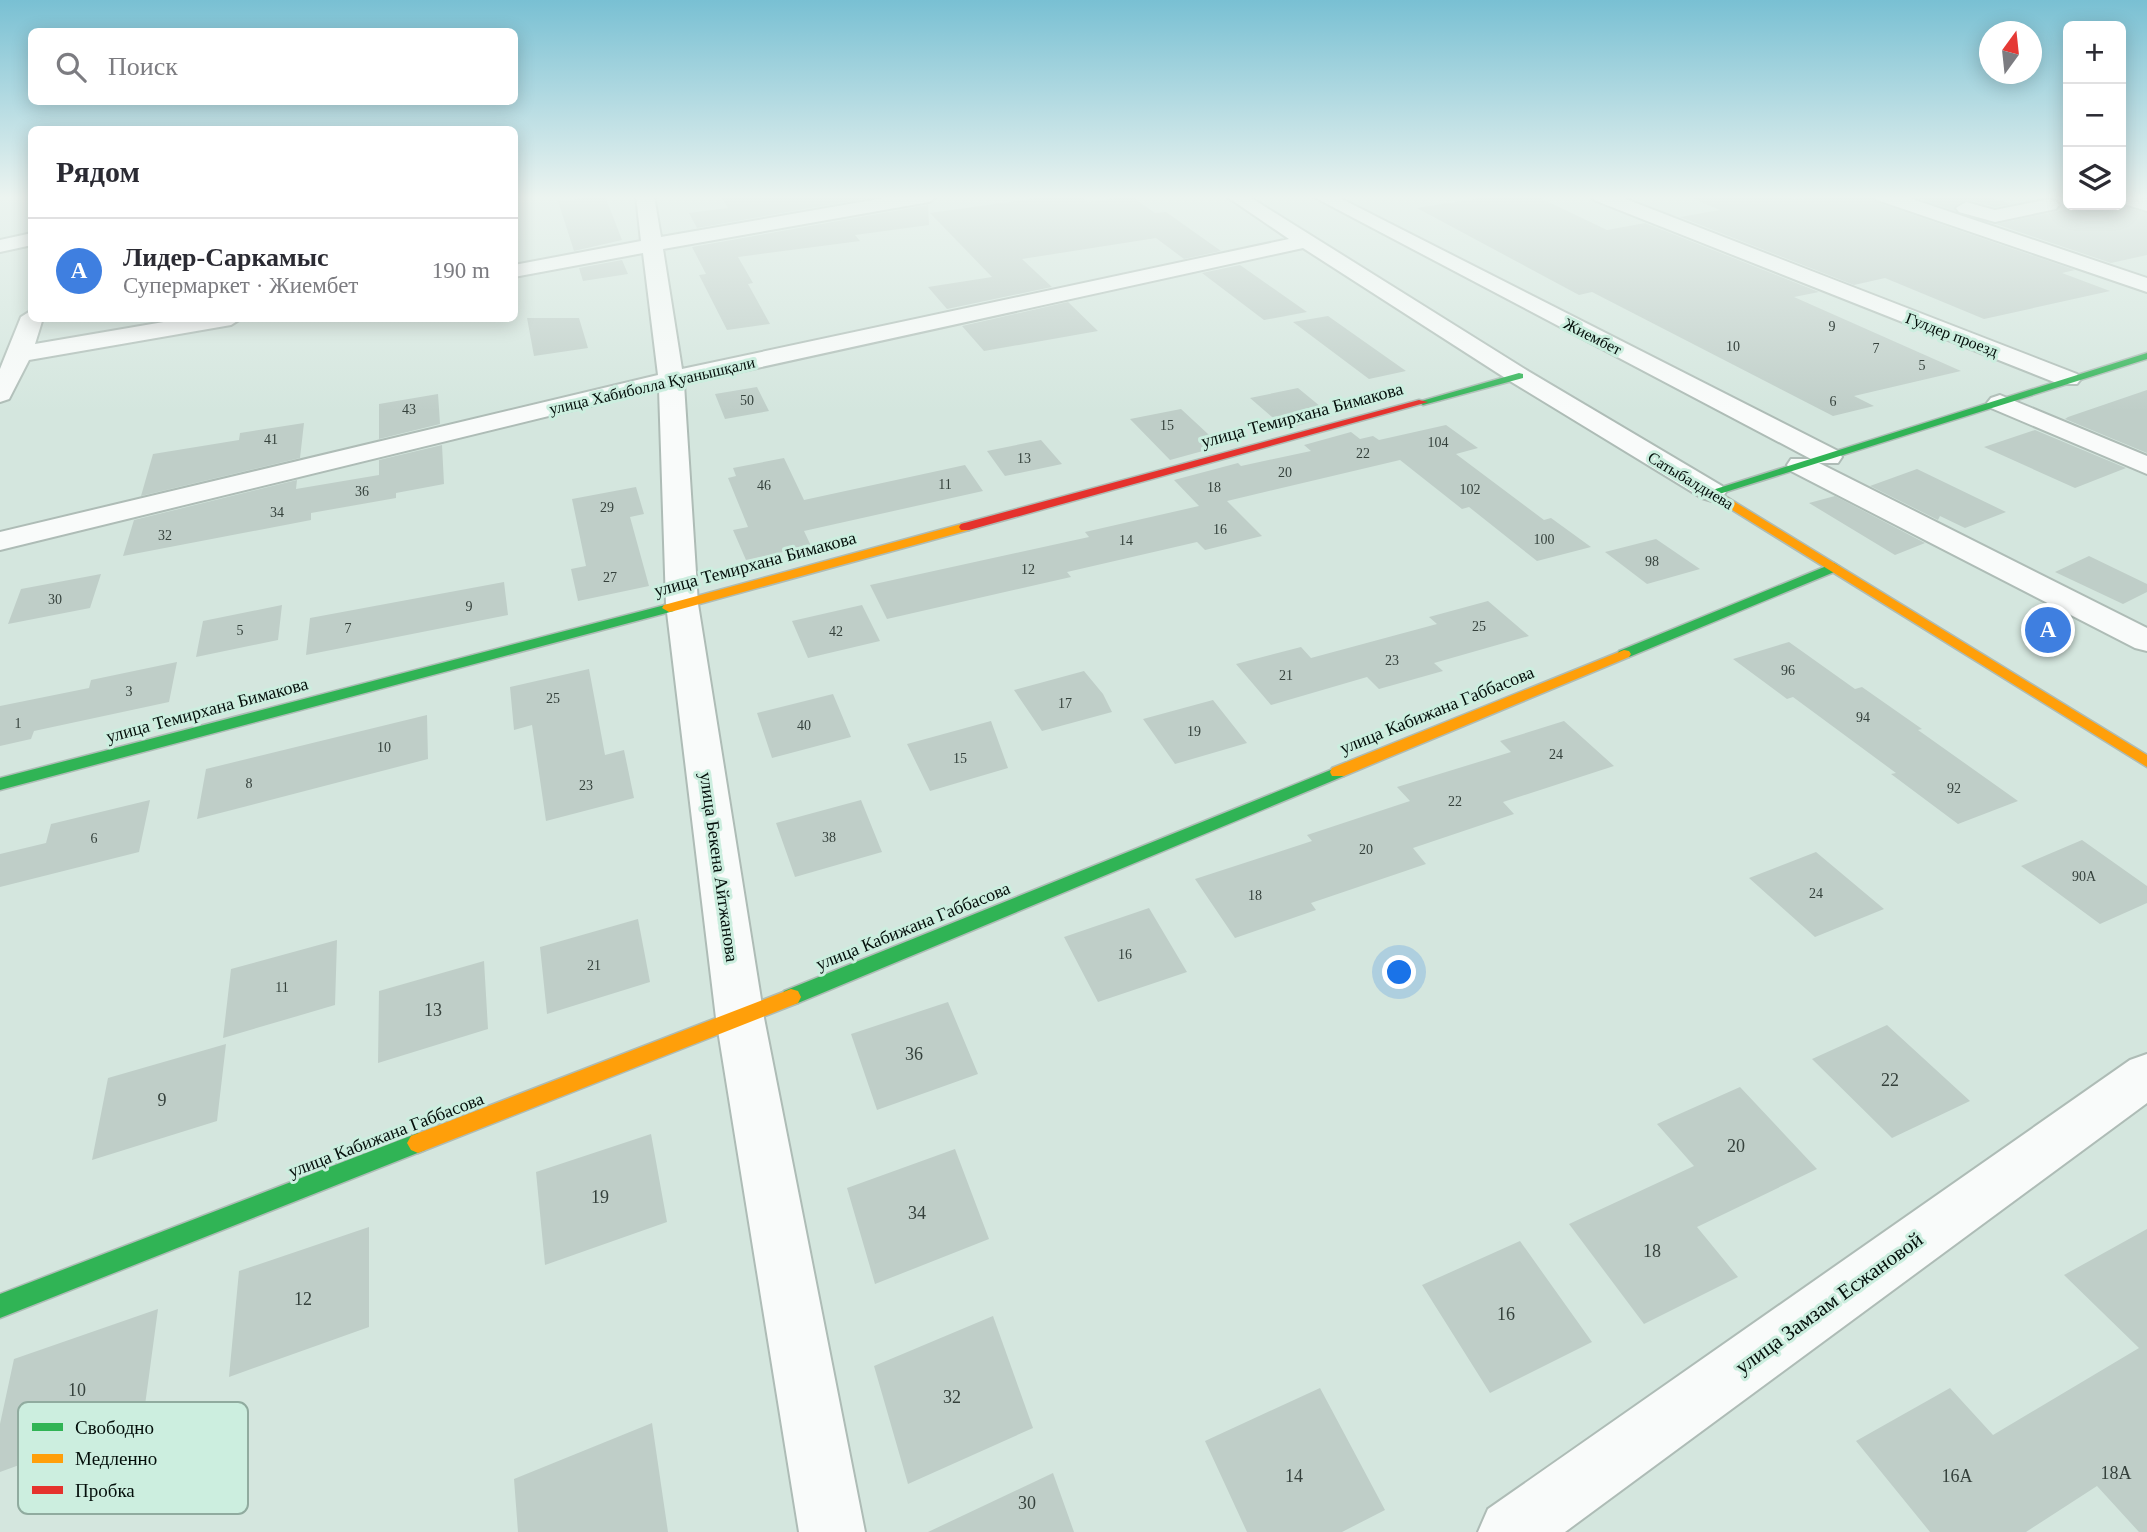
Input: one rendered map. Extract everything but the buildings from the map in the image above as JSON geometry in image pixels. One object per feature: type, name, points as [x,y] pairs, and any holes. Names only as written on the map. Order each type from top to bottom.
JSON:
[{"type":"street","name":"улица Бекена Айтжанова","points":[[654,267],[671,379],[682,604],[740,1018],[832,1532]]},
{"type":"street","name":"улица Хабиболла Қуанышқали","points":[[0,541],[671,379],[1186,267]]},
{"type":"street","name":"Сатыбалдиева","points":[[1349,267],[1518,376],[1712,492],[2147,762]]},
{"type":"street","name":"Жиембет","points":[[1454,267],[2147,642]]},
{"type":"street","name":"Гулдер проезд","points":[[1783,267],[2068,379]]},
{"type":"street","points":[[2095,267],[2147,285]]},
{"type":"street","points":[[0,394],[20,354],[30,322]]},
{"type":"street","points":[[20,354],[208,322]]},
{"type":"street","points":[[1712,492],[2147,356]]},
{"type":"street","name":"улица Темирхана Бимакова","points":[[0,784],[682,604],[1518,376]]},
{"type":"street","points":[[2000,403],[2147,466]]},
{"type":"street","name":"улица Кабижана Габбасова","points":[[0,1306],[740,1018],[1834,567]]},
{"type":"street","name":"улица Замзам Есжановой","points":[[1511,1532],[2147,1075]]},
{"type":"traffic: fast","points":[[1712,492],[2147,356]]},
{"type":"traffic: fast","points":[[1423,402],[1519,376]]},
{"type":"traffic: fast","points":[[1624,654],[1834,567]]},
{"type":"traffic: fast","points":[[0,784],[669,608]]},
{"type":"traffic: fast","points":[[791,997],[1338,772]]},
{"type":"traffic: fast","points":[[0,1306],[418,1143]]},
{"type":"traffic: slow","points":[[1712,492],[2147,762]]},
{"type":"traffic: slow","points":[[669,608],[965,527]]},
{"type":"traffic: slow","points":[[1338,772],[1624,654]]},
{"type":"traffic: slow","points":[[418,1143],[791,997]]},
{"type":"traffic: jam","points":[[965,527],[1423,402]]},
{"type":"place","name":"Лидер-Саркамыс","points":[[2048,630]]}]
